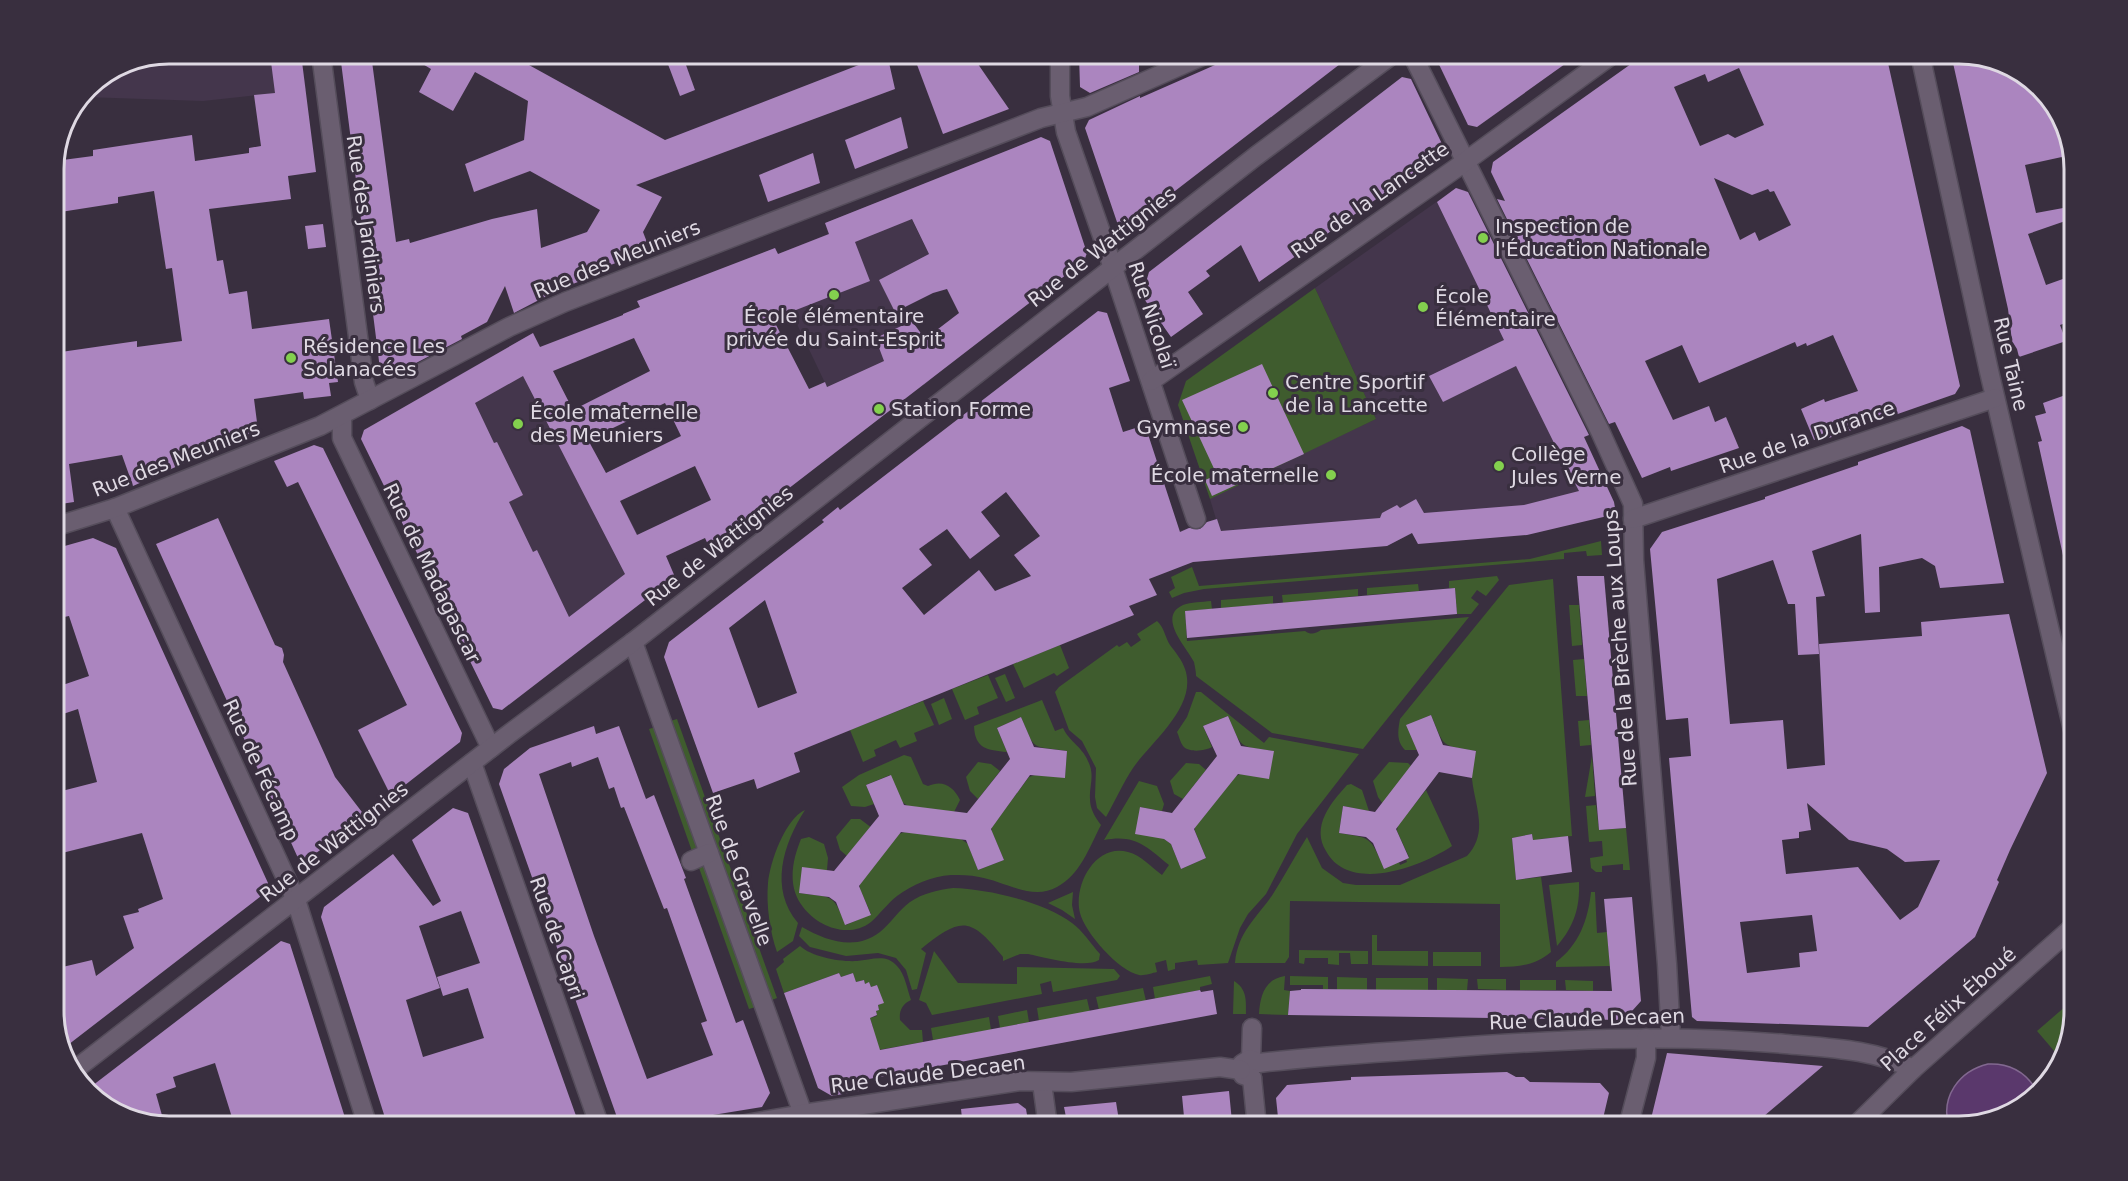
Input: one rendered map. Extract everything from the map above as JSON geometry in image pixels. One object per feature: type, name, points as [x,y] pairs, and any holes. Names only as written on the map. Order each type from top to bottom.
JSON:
[{"type":"street","name":"Rue des Meuniers","points":[[65,524],[115,508],[320,426],[509,327],[565,302],[1041,118],[1087,107],[1183,64]]},
{"type":"street","name":"Rue de Wattignies","points":[[80,1066],[633,642],[1112,267],[1379,64]]},
{"type":"street","name":"Rue de la Brèche aux Loups","points":[[1418,64],[1633,504],[1634,560],[1666,942],[1671,1038]]},
{"type":"street","name":"Rue de la Lancette","points":[[1150,381],[1466,161],[1599,64]]},
{"type":"street","name":"Rue Taine","points":[[1922,64],[1995,398],[2064,672]]},
{"type":"street","name":"Rue des Jardiniers","points":[[322,65],[364,382],[370,400]]},
{"type":"street","name":"Rue Nicolaï","points":[[1060,65],[1062,114],[1066,132],[1196,519]]},
{"type":"street","name":"Rue de la Durance","points":[[1633,519],[1995,398]]},
{"type":"street","name":"Rue de Madagascar","points":[[342,416],[342,438],[492,748]]},
{"type":"street","name":"Rue de Fécamp","points":[[115,508],[296,900],[365,1116]]},
{"type":"street","name":"Rue de Gravelle","points":[[633,642],[803,1114]]},
{"type":"street","name":"Rue de Capri","points":[[472,764],[596,1116]]},
{"type":"street","points":[[691,861],[709,853]]},
{"type":"street","name":"Place Félix Éboué","points":[[1865,1116],[1913,1069],[2064,935]]},
{"type":"street","points":[[1252,1028],[1251,1068],[1256,1116]]},
{"type":"street","name":"Rue Claude Decaen","points":[[792,1116],[1020,1081],[1071,1082],[1220,1066],[1251,1068],[1465,1047],[1613,1038],[1733,1040],[1856,1051],[1898,1062],[1913,1069]]},
{"type":"street","points":[[1632,1116],[1646,1058],[1646,1038]]},
{"type":"street","points":[[1042,1083],[1046,1116]]},
{"type":"shaded area","points":[[163,65],[303,65],[306,90],[203,101],[93,97],[123,75],[149,67]]},
{"type":"shaded area","points":[[1456,188],[1465,190],[1555,378],[1559,382],[1614,502],[1616,514],[1412,533],[1387,546],[1190,562],[1180,531],[1216,519],[1210,499],[1212,496],[1376,419],[1315,288]]},
{"type":"shaded area","name":"École élémentaire privée du Saint-Esprit","points":[[899,194],[929,254],[879,280],[930,380],[924,385],[906,351],[827,387],[763,253],[775,248],[778,254],[828,234],[825,223]]},
{"type":"shaded area","points":[[533,333],[664,585],[569,658],[438,387]]},
{"type":"shaded area","points":[[1996,1064],[2010,1067],[2034,1085],[2011,1102],[1986,1113],[1972,1116],[1947,1116],[1947,1105],[1954,1087],[1978,1067]]},
{"type":"green space","name":"Centre Sportif de la Lancette","points":[[1315,288],[1376,419],[1210,499],[1178,405],[1186,381]]},
{"type":"green space","points":[[1601,541],[1602,555],[1587,556],[1586,551],[1564,553],[1564,559],[1204,589],[1172,598],[1169,592],[1175,588],[1171,577],[1192,567],[1199,586],[1530,559]]},
{"type":"green space","points":[[1497,576],[1499,580],[1486,596],[1477,590],[1471,598],[1479,604],[1471,614],[1457,614],[1455,588],[1449,588],[1449,581]]},
{"type":"green space","points":[[1553,579],[1572,836],[1540,839],[1535,850],[1532,834],[1512,838],[1516,880],[1541,877],[1551,952],[1527,964],[1500,967],[1500,904],[1290,901],[1289,957],[1285,963],[1235,963],[1244,933],[1273,894],[1307,837],[1322,868],[1343,883],[1356,885],[1400,885],[1467,856],[1474,847],[1479,828],[1472,776],[1476,751],[1445,743],[1431,715],[1407,725],[1417,750],[1405,750],[1399,739],[1400,719],[1509,585]]},
{"type":"green space","points":[[1418,584],[1419,591],[1367,595],[1367,588]]},
{"type":"green space","points":[[1358,589],[1358,596],[1283,603],[1282,595]]},
{"type":"green space","points":[[1273,596],[1273,604],[1221,608],[1221,600]]},
{"type":"green space","points":[[1211,601],[1212,609],[1185,611],[1187,641],[1305,631],[1313,634],[1321,630],[1469,617],[1363,749],[1272,733],[1196,676],[1194,662],[1176,633],[1172,617],[1175,610],[1183,605]]},
{"type":"green space","points":[[1569,605],[1579,605],[1582,645],[1572,646]]},
{"type":"green space","points":[[1157,621],[1185,669],[1187,683],[1185,696],[1171,722],[1133,768],[1106,817],[1097,808],[1096,768],[1082,741],[1069,730],[1055,692],[1117,645],[1119,647],[1127,642],[1131,647],[1141,640],[1137,634]]},
{"type":"green space","points":[[1060,645],[1069,668],[1057,676],[1054,673],[1024,688],[1013,664]]},
{"type":"green space","points":[[1584,659],[1587,696],[1576,696],[1573,660]]},
{"type":"green space","points":[[1005,674],[1015,698],[1006,702],[995,678]]},
{"type":"green space","points":[[988,675],[998,698],[977,707],[979,714],[965,720],[952,689]]},
{"type":"green space","points":[[1196,692],[1201,692],[1264,743],[1269,737],[1359,754],[1297,834],[1266,894],[1248,914],[1240,928],[1228,963],[1198,965],[1197,960],[1175,963],[1175,969],[1168,971],[1166,960],[1155,963],[1157,972],[1139,975],[1122,966],[1104,950],[1083,921],[1079,902],[1083,879],[1096,860],[1106,854],[1116,851],[1128,852],[1142,858],[1162,875],[1169,865],[1140,843],[1124,839],[1104,840],[1139,781],[1157,786],[1164,804],[1162,811],[1140,807],[1164,839],[1171,844],[1181,869],[1206,858],[1195,827],[1235,777],[1240,774],[1269,778],[1273,751],[1243,744],[1236,735],[1228,716],[1203,726],[1212,747],[1197,751],[1183,746],[1177,732],[1187,717]]},
{"type":"green space","points":[[944,698],[952,719],[939,725],[931,704]]},
{"type":"green space","points":[[1042,700],[1055,731],[1063,728],[1081,750],[1090,766],[1091,806],[1101,825],[1078,868],[1065,882],[1047,891],[1038,892],[1018,889],[976,876],[937,877],[903,892],[871,922],[853,930],[825,925],[809,914],[798,899],[793,882],[793,865],[801,839],[809,837],[824,844],[828,858],[827,870],[799,893],[819,895],[830,899],[838,907],[846,925],[871,914],[860,884],[899,834],[905,832],[961,839],[968,844],[978,870],[1004,860],[992,827],[1029,777],[1035,775],[1065,777],[1067,751],[1036,745],[1029,737],[1021,717],[997,728],[1007,752],[983,747],[977,739],[974,726]]},
{"type":"green space","points":[[923,701],[934,725],[914,733],[917,741],[900,748],[896,740],[874,750],[876,756],[863,762],[850,730]]},
{"type":"green space","points":[[677,719],[777,998],[767,1002],[667,722]]},
{"type":"green space","points":[[1589,720],[1591,745],[1580,746],[1578,721]]},
{"type":"green space","points":[[659,726],[705,853],[694,857],[649,729]]},
{"type":"green space","points":[[904,755],[911,757],[923,784],[928,786],[943,784],[955,791],[960,800],[954,812],[908,806],[902,802],[890,775],[866,785],[874,804],[865,807],[851,806],[842,787],[859,775]]},
{"type":"green space","points":[[1592,756],[1595,796],[1585,797]]},
{"type":"green space","points":[[978,762],[991,764],[1000,771],[978,799],[970,791],[966,777]]},
{"type":"green space","points":[[1389,762],[1408,763],[1412,767],[1383,804],[1373,781]]},
{"type":"green space","points":[[1186,763],[1199,764],[1206,770],[1183,799],[1174,794],[1170,781]]},
{"type":"green space","points":[[1351,784],[1362,790],[1369,811],[1343,806],[1339,833],[1358,836],[1369,841],[1384,868],[1399,862],[1400,865],[1407,862],[1406,859],[1409,857],[1397,831],[1398,825],[1426,790],[1452,846],[1422,862],[1386,872],[1368,874],[1351,871],[1337,864],[1324,847],[1321,838],[1322,824],[1332,803],[1347,785]]},
{"type":"green space","points":[[1596,805],[1599,830],[1626,828],[1630,870],[1623,870],[1623,864],[1602,866],[1602,872],[1596,872],[1591,868],[1590,858],[1603,856],[1602,841],[1589,842],[1586,806]]},
{"type":"green space","points":[[805,810],[791,837],[782,866],[784,896],[789,910],[798,923],[793,941],[777,952],[768,909],[769,874],[775,853],[785,832],[791,822]]},
{"type":"green space","points":[[851,819],[860,819],[872,828],[847,856],[840,850],[836,837]]},
{"type":"green space","points":[[707,862],[759,1006],[749,1009],[698,865]]},
{"type":"green space","points":[[1579,882],[1575,916],[1557,946],[1549,885]]},
{"type":"green space","points":[[953,888],[999,894],[1047,909],[1072,923],[1100,954],[1099,960],[1075,963],[1020,954],[1003,961],[1003,957],[982,934],[973,928],[956,927],[946,931],[921,949],[926,953],[917,989],[912,990],[906,970],[896,958],[878,953],[846,956],[810,947],[799,936],[802,927],[841,942],[871,938],[915,899],[931,892]]},
{"type":"green space","points":[[1073,892],[1072,905],[1075,919],[1048,903]]},
{"type":"green space","points":[[1591,892],[1595,892],[1597,933],[1607,932],[1610,966],[1556,967],[1556,962],[1571,948],[1581,931],[1588,912]]},
{"type":"green space","points":[[1372,935],[1377,935],[1377,951],[1428,951],[1428,966],[1372,965]]},
{"type":"green space","points":[[800,946],[819,956],[835,960],[857,961],[883,958],[893,962],[902,973],[911,1000],[902,1008],[900,1020],[910,1030],[922,1030],[923,1042],[878,1050],[870,1028],[873,1027],[870,1018],[877,1016],[878,1005],[883,1003],[877,985],[871,987],[869,983],[865,984],[864,980],[856,982],[853,973],[841,977],[839,973],[784,993],[776,969],[784,962],[783,959]]},
{"type":"green space","points":[[1299,950],[1368,951],[1368,964],[1351,964],[1350,953],[1339,953],[1339,965],[1328,964],[1328,958],[1305,958],[1304,964],[1299,963]]},
{"type":"green space","points":[[934,951],[958,983],[1017,984],[1017,967],[1114,969],[1120,976],[1117,980],[1053,992],[1051,981],[1040,984],[1042,994],[932,1015],[926,1003],[919,1000]]},
{"type":"green space","points":[[1433,952],[1481,952],[1481,966],[1433,966]]},
{"type":"green space","points":[[1210,976],[1212,984],[1200,987],[1200,990],[1155,999],[1153,987]]},
{"type":"green space","points":[[1285,976],[1284,990],[1290,991],[1288,1015],[1259,1014],[1262,995],[1268,985]]},
{"type":"green space","points":[[1290,976],[1328,977],[1328,989],[1323,989],[1323,985],[1290,985]]},
{"type":"green space","points":[[1337,977],[1367,978],[1367,990],[1337,990]]},
{"type":"green space","points":[[1376,978],[1428,978],[1428,991],[1376,990]]},
{"type":"green space","points":[[1437,978],[1468,979],[1467,991],[1437,991]]},
{"type":"green space","points":[[1477,979],[1506,979],[1506,990],[1478,989]]},
{"type":"green space","points":[[1520,980],[1556,980],[1556,990],[1520,990]]},
{"type":"green space","points":[[1565,980],[1593,981],[1593,991],[1566,990]]},
{"type":"green space","points":[[1234,981],[1244,991],[1246,1014],[1233,1014]]},
{"type":"green space","points":[[1143,988],[1146,1001],[1099,1010],[1096,997]]},
{"type":"green space","points":[[1087,999],[1090,1012],[1039,1021],[1037,1008]]},
{"type":"green space","points":[[2064,1008],[2063,1025],[2055,1052],[2037,1031]]},
{"type":"green space","points":[[1027,1010],[1029,1022],[1000,1028],[998,1016]]},
{"type":"green space","points":[[989,1017],[991,1030],[933,1040],[931,1028]]},
{"type":"building","points":[[1079,64],[1139,64],[1139,72],[1090,93],[1080,87]]},
{"type":"building","points":[[1216,64],[1340,64],[1127,228],[1118,225],[1085,128],[1089,120],[1140,96],[1140,98]]},
{"type":"building","points":[[1439,64],[1565,64],[1477,127],[1468,125]]},
{"type":"building","points":[[1631,64],[1888,64],[1960,386],[1955,394],[1826,439],[1825,436],[1814,440],[1801,409],[1824,399],[1825,402],[1858,391],[1833,335],[1807,346],[1806,343],[1797,347],[1795,342],[1699,383],[1682,345],[1645,361],[1673,420],[1709,406],[1715,422],[1726,417],[1739,448],[1671,471],[1670,467],[1642,478],[1615,422],[1609,424],[1497,199],[1505,201],[1491,172],[1493,162]],"holes":[[[1739,68],[1764,125],[1735,138],[1728,134],[1700,146],[1674,87],[1705,74],[1708,82]],[[1714,178],[1752,195],[1768,189],[1770,192],[1774,191],[1791,225],[1759,241],[1755,232],[1740,240]]]},
{"type":"building","points":[[1953,64],[1986,68],[2017,82],[2046,111],[2053,123],[2061,149],[2062,157],[2025,165],[2036,213],[2063,208],[2063,222],[2028,234],[2046,285],[2063,279],[2063,324],[2060,325],[2063,342],[2019,357],[2012,341],[2008,309]]},
{"type":"building","points":[[271,65],[302,65],[316,172],[288,176],[291,199],[209,209],[217,261],[223,260],[229,294],[247,291],[252,329],[329,319],[338,382],[329,383],[331,396],[304,399],[303,392],[254,399],[258,430],[133,486],[122,455],[69,464],[74,502],[65,503],[65,351],[137,341],[137,347],[182,341],[172,268],[166,269],[154,191],[118,197],[118,203],[65,211],[65,160],[93,156],[93,150],[192,135],[195,161],[249,153],[249,148],[261,146],[254,95],[275,93]]},
{"type":"building","points":[[341,65],[372,65],[396,242],[409,239],[410,243],[492,219],[537,209],[541,248],[587,232],[600,210],[530,171],[474,192],[465,164],[524,140],[528,101],[475,72],[453,111],[419,92],[431,69],[424,65],[529,65],[665,140],[860,65],[889,65],[895,89],[636,185],[662,197],[643,232],[650,250],[600,269],[601,273],[560,289],[514,313],[505,286],[487,322],[461,336],[462,339],[393,375],[380,369]]},
{"type":"building","points":[[668,65],[686,65],[695,90],[680,96]]},
{"type":"building","points":[[917,65],[978,65],[1009,109],[943,134]]},
{"type":"building","points":[[1402,77],[1411,79],[1442,144],[1440,154],[1259,282],[1241,245],[1206,271],[1210,276],[1188,292],[1203,314],[1171,337],[1142,296],[1149,272]]},
{"type":"building","points":[[901,117],[908,148],[855,169],[845,140]]},
{"type":"building","points":[[1041,137],[1050,141],[1087,253],[1084,261],[710,549],[705,538],[666,556],[675,577],[502,710],[493,708],[361,439],[364,430],[533,333],[540,347],[640,307],[637,301],[775,248],[778,254],[829,234],[825,223]],"holes":[[[912,219],[929,254],[879,280],[895,312],[933,293],[947,289],[959,313],[925,339],[912,321],[880,336],[882,343],[878,345],[884,361],[827,387],[825,382],[809,389],[773,319],[870,281],[855,242]],[[634,338],[650,371],[573,410],[553,371]],[[523,376],[625,574],[569,617],[537,550],[533,552],[509,502],[523,495],[497,442],[494,443],[475,403]],[[665,403],[681,436],[606,473],[588,440]],[[695,466],[711,500],[637,535],[620,501]]]},
{"type":"building","points":[[813,153],[820,183],[768,202],[759,175]]},
{"type":"building","points":[[1456,188],[1468,192],[1589,435],[1584,437],[1614,502],[1616,514],[1527,535],[1418,544],[1412,533],[1387,546],[1193,562],[1149,579],[1157,595],[1129,606],[1134,615],[794,753],[800,772],[757,789],[754,779],[713,793],[664,657],[669,642],[824,522],[822,520],[838,507],[840,510],[1098,311],[1107,313],[1130,381],[1109,388],[1123,432],[1145,425],[1180,532],[1189,528],[1200,529],[1207,522],[1217,519],[1221,531],[1380,518],[1382,513],[1397,505],[1400,508],[1416,499],[1424,513],[1524,505],[1579,491],[1516,366],[1443,402],[1429,376],[1504,340],[1437,202]],"holes":[[[1006,492],[1040,536],[1014,555],[1031,576],[995,591],[979,570],[924,615],[902,588],[932,565],[919,549],[947,529],[970,559],[1000,536],[981,512]],[[765,600],[797,693],[758,708],[729,628]]]},
{"type":"building","points":[[323,224],[326,247],[308,249],[305,226]]},
{"type":"building","name":"Gymnase","points":[[1262,364],[1304,454],[1212,496],[1205,480],[1217,475],[1182,400]]},
{"type":"building","points":[[2063,396],[2063,558],[2038,442],[2042,441],[2035,416],[2046,413],[2043,403]]},
{"type":"building","points":[[1962,426],[1970,430],[2004,583],[1940,588],[1935,566],[1922,558],[1879,567],[1880,612],[1865,613],[1861,534],[1812,551],[1825,596],[1816,597],[1819,654],[1798,655],[1795,604],[1788,604],[1773,560],[1717,579],[1730,724],[1783,720],[1787,769],[1825,765],[1819,644],[1922,636],[1921,622],[2009,614],[2047,773],[2010,850],[1975,937],[1868,1027],[1697,1021],[1692,1017],[1669,758],[1691,756],[1688,718],[1666,720],[1650,549],[1662,532],[1765,499],[1765,497],[1858,465],[1858,462]],"holes":[[[1807,803],[1849,840],[1887,849],[1905,862],[1940,860],[1918,907],[1900,920],[1858,867],[1786,874],[1782,840],[1799,838],[1799,832],[1811,830]],[[1812,915],[1817,951],[1799,953],[1800,967],[1747,973],[1740,922]]]},
{"type":"building","points":[[314,445],[323,448],[462,733],[460,742],[391,796],[358,730],[407,705],[298,482],[287,487],[274,461]]},
{"type":"building","points":[[218,518],[275,645],[282,648],[283,662],[335,777],[365,816],[307,860],[298,858],[156,544]]},
{"type":"building","points":[[93,538],[116,548],[268,883],[265,893],[70,1044],[65,1018],[65,966],[92,960],[96,976],[134,948],[123,916],[139,912],[138,909],[163,899],[142,833],[65,852],[65,790],[97,782],[78,709],[65,713],[65,684],[89,676],[69,616],[65,617],[65,546]]},
{"type":"building","points":[[1577,576],[1604,576],[1626,828],[1599,830]]},
{"type":"building","points":[[1455,588],[1457,614],[1187,638],[1185,611]]},
{"type":"building","points":[[1431,715],[1443,745],[1476,751],[1472,778],[1439,772],[1396,829],[1409,858],[1384,869],[1373,843],[1366,837],[1339,833],[1343,806],[1375,812],[1419,755],[1406,725]]},
{"type":"building","points":[[1228,716],[1241,746],[1274,751],[1269,779],[1238,774],[1194,829],[1206,858],[1181,869],[1171,844],[1164,839],[1135,834],[1140,807],[1172,813],[1217,756],[1203,726]]},
{"type":"building","points":[[1021,717],[1034,747],[1067,751],[1065,778],[1030,775],[991,829],[1004,860],[978,870],[966,840],[901,832],[859,886],[871,915],[845,925],[836,902],[829,897],[799,893],[802,867],[834,871],[879,816],[866,785],[891,775],[904,805],[967,813],[1010,759],[997,728]]},
{"type":"building","points":[[594,726],[596,734],[619,726],[646,799],[654,795],[686,878],[684,879],[736,1023],[743,1020],[770,1093],[762,1107],[707,1116],[617,1116],[499,784],[504,769],[530,748]],"holes":[[[598,757],[609,789],[614,787],[664,909],[667,908],[707,1021],[701,1023],[713,1055],[647,1079],[594,936],[539,774],[571,762],[572,767]]]},
{"type":"building","points":[[453,808],[468,813],[576,1116],[384,1116],[321,917],[324,907],[393,854],[433,906],[441,901],[412,840]],"holes":[[[461,911],[480,963],[437,977],[443,996],[468,988],[484,1038],[423,1057],[406,1000],[440,988],[419,926]]]},
{"type":"building","points":[[1532,834],[1533,840],[1568,836],[1572,872],[1516,880],[1512,838]]},
{"type":"building","points":[[1632,897],[1641,1001],[1624,1020],[1288,1015],[1290,991],[1301,989],[1612,991],[1604,899]]},
{"type":"building","points":[[281,941],[290,944],[345,1116],[232,1116],[215,1063],[173,1077],[176,1087],[156,1094],[162,1116],[123,1106],[94,1084]]},
{"type":"building","points":[[839,973],[841,977],[853,973],[856,982],[864,980],[865,984],[869,982],[871,987],[877,985],[884,1003],[878,1005],[877,1015],[870,1018],[880,1050],[1200,990],[1201,992],[1213,990],[1217,1014],[858,1081],[859,1091],[832,1096],[818,1088],[784,993]]},
{"type":"building","points":[[1667,1053],[1823,1066],[1764,1116],[1652,1116]]},
{"type":"building","points":[[1507,1072],[1516,1077],[1524,1077],[1530,1082],[1600,1083],[1609,1093],[1604,1116],[1278,1116],[1276,1098],[1287,1085],[1351,1080],[1351,1077]]},
{"type":"building","points":[[1229,1091],[1231,1116],[1184,1116],[1182,1096]]},
{"type":"building","points":[[1116,1102],[1118,1116],[1066,1116],[1064,1107]]},
{"type":"building","points":[[1018,1103],[1026,1109],[1027,1116],[962,1116],[961,1109]]},
{"type":"place","name":"Inspection de l'Éducation Nationale","points":[[1483,238]]},
{"type":"place","name":"École élémentaire privée du Saint-Esprit","points":[[834,295]]},
{"type":"place","name":"École Élémentaire","points":[[1423,307]]},
{"type":"place","name":"Résidence Les Solanacées","points":[[291,358]]},
{"type":"place","name":"Centre Sportif de la Lancette","points":[[1273,393]]},
{"type":"place","name":"Station Forme","points":[[879,409]]},
{"type":"place","name":"École maternelle des Meuniers","points":[[518,424]]},
{"type":"place","name":"Gymnase","points":[[1243,427]]},
{"type":"place","name":"Collège Jules Verne","points":[[1499,466]]},
{"type":"place","name":"École maternelle","points":[[1331,475]]}]
